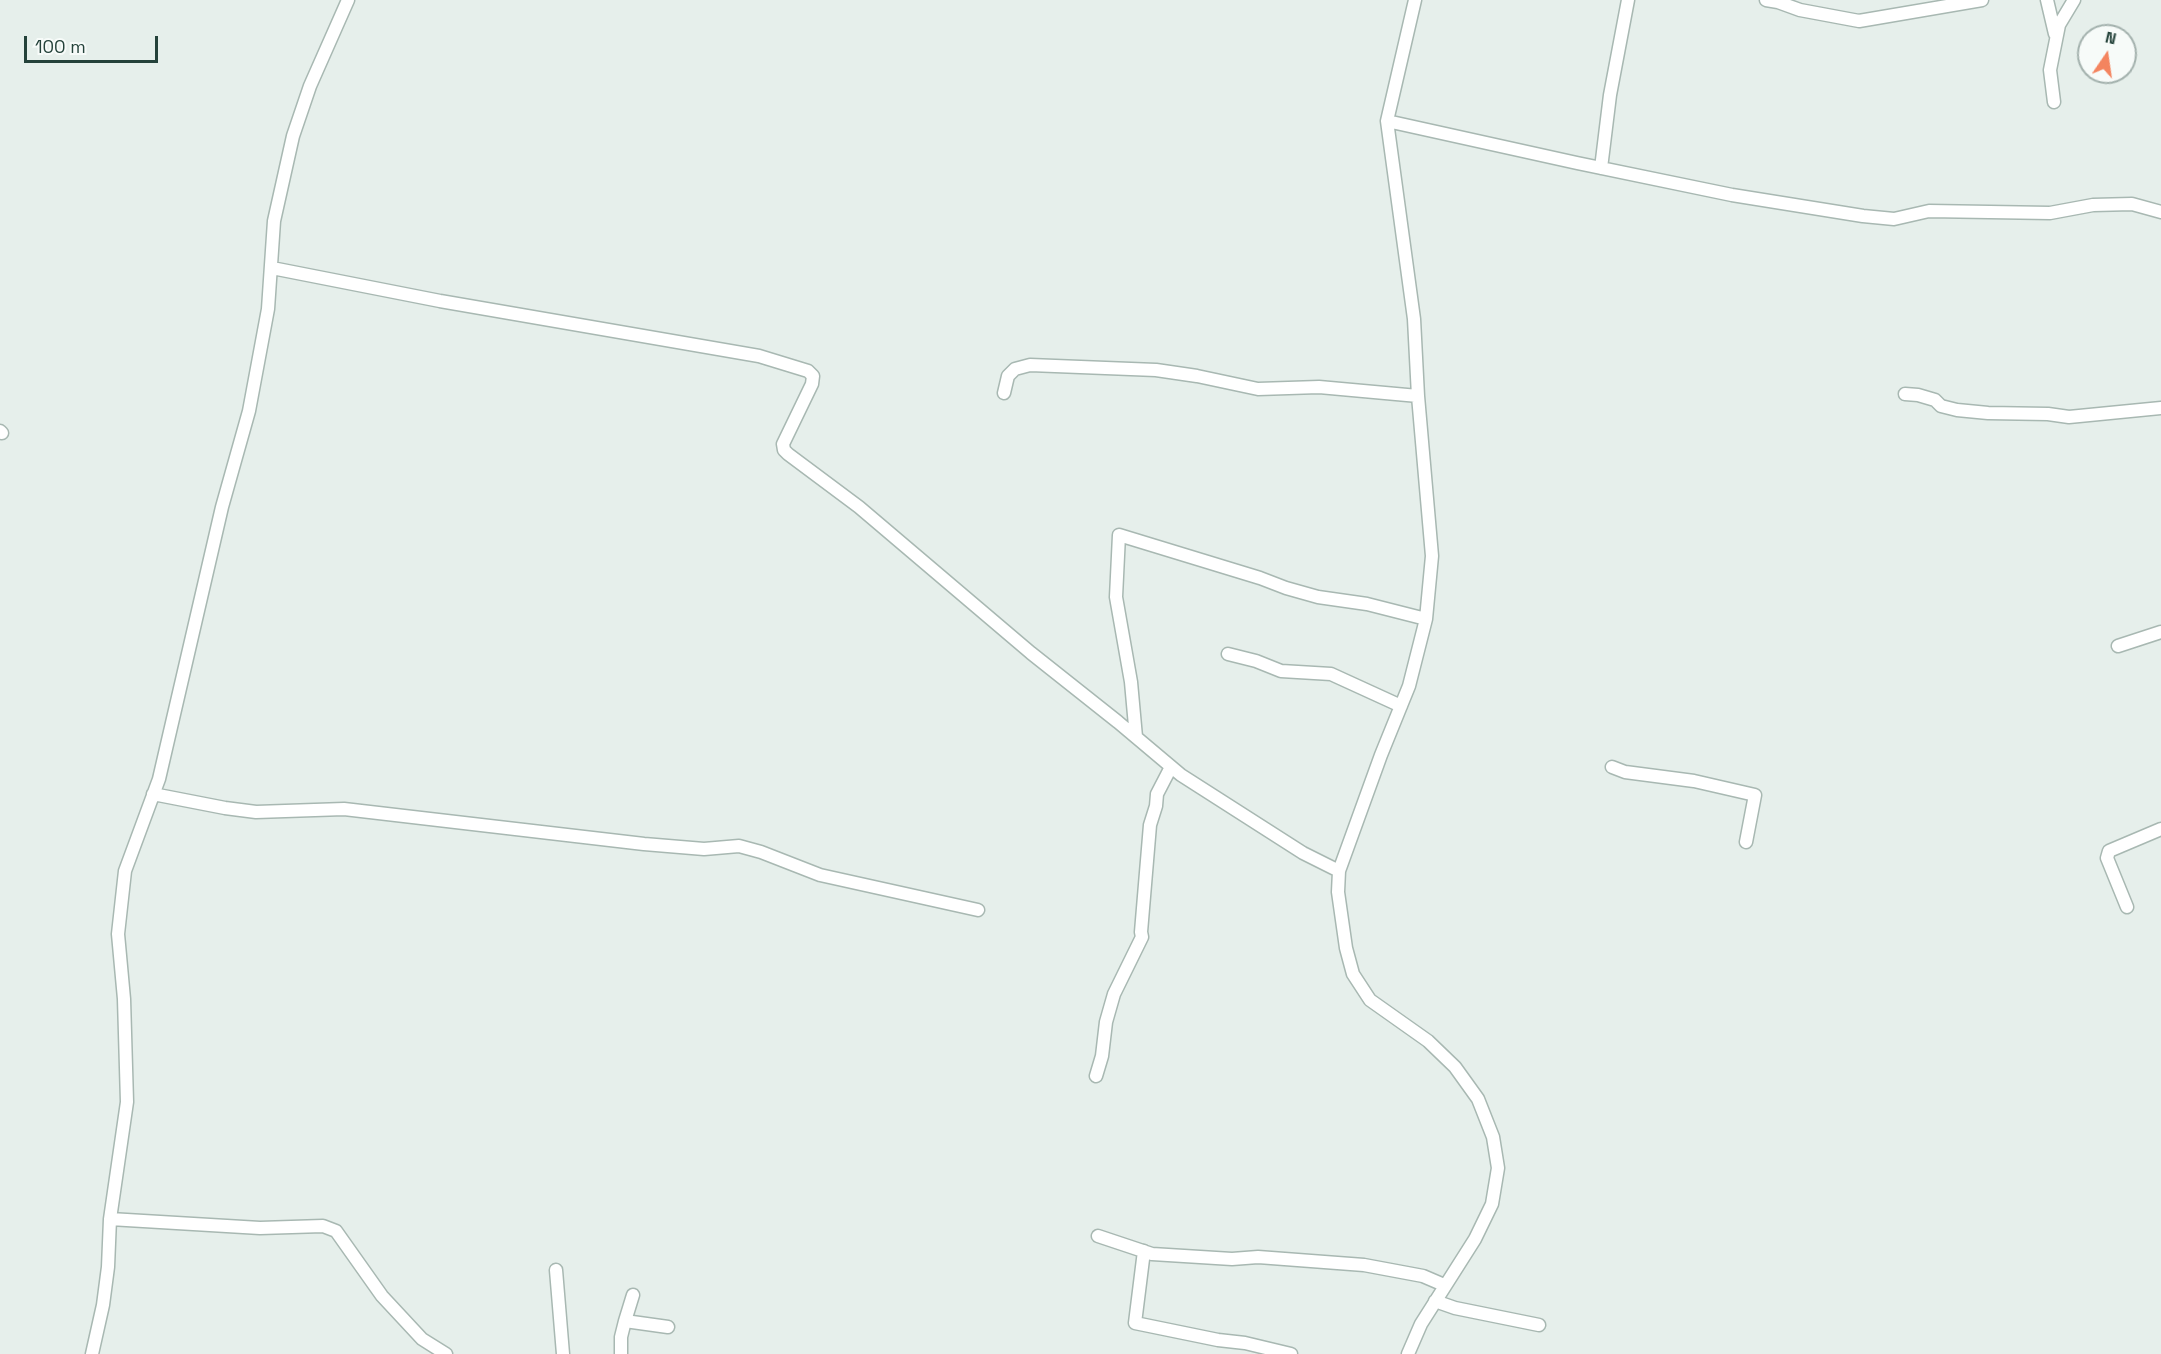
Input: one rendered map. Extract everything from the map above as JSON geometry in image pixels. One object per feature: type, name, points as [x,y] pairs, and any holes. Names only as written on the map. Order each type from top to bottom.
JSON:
[{"type":"street","points":[[92,1354],[103,1305],[108,1267],[110,1219],[127,1102],[124,999],[118,934],[125,871],[159,779],[222,507],[249,411],[268,309],[274,221],[293,136],[310,86],[348,0]]},
{"type":"street","points":[[1408,1354],[1421,1324],[1475,1239],[1492,1204],[1498,1168],[1493,1137],[1478,1099],[1455,1067],[1428,1041],[1371,1000],[1353,974],[1346,948],[1338,892],[1340,871],[1381,755],[1409,686],[1426,618],[1432,556],[1418,396],[1414,319],[1387,121],[1415,0]]},
{"type":"street","points":[[1601,168],[1610,94],[1628,0]]},
{"type":"street","points":[[1766,0],[1800,10],[1859,21],[1982,0]]},
{"type":"street","points":[[2048,0],[2056,45]]},
{"type":"street","points":[[2054,102],[2050,70],[2059,25],[2074,0]]},
{"type":"street","points":[[1387,121],[1732,195],[1863,216],[1894,219],[1929,211],[2050,213],[2093,205],[2132,204],[2161,212]]},
{"type":"street","points":[[272,268],[441,301],[759,356],[808,371],[813,376],[812,384],[783,444],[784,450],[860,507],[1031,653],[1181,775],[1303,854],[1340,871]]},
{"type":"street","points":[[1004,393],[1008,376],[1015,369],[1030,365],[1156,370],[1258,389],[1319,387],[1418,396]]},
{"type":"street","points":[[1905,394],[1918,394],[1935,400],[1941,406],[1957,410],[1988,413],[2048,414],[2069,417],[2161,408]]},
{"type":"street","points":[[1136,737],[1131,682],[1116,597],[1119,535],[1307,594],[1367,604],[1426,618]]},
{"type":"street","points":[[2118,646],[2161,632]]},
{"type":"street","points":[[1228,654],[1281,670],[1331,674],[1401,706]]},
{"type":"street","points":[[1096,1076],[1102,1056],[1106,1022],[1114,994],[1142,938],[1150,825],[1157,794],[1171,767]]},
{"type":"street","points":[[1612,767],[1625,772],[1694,781],[1755,795],[1746,842]]},
{"type":"street","points":[[153,795],[256,812],[344,809],[644,844],[704,849],[739,846],[820,875],[978,910]]},
{"type":"street","points":[[2127,907],[2107,858],[2109,851],[2161,829]]},
{"type":"street","points":[[110,1219],[260,1228],[323,1226],[336,1232],[382,1296],[422,1339],[446,1354]]},
{"type":"street","points":[[1098,1236],[1152,1254],[1232,1259],[1258,1257],[1364,1265],[1424,1276],[1444,1285]]},
{"type":"street","points":[[1144,1251],[1135,1323],[1218,1340],[1245,1343],[1291,1354]]},
{"type":"street","points":[[556,1270],[563,1354]]},
{"type":"street","points":[[621,1354],[621,1337],[633,1295]]},
{"type":"street","points":[[1435,1301],[1455,1308],[1539,1325]]},
{"type":"street","points":[[625,1321],[668,1327]]}]
